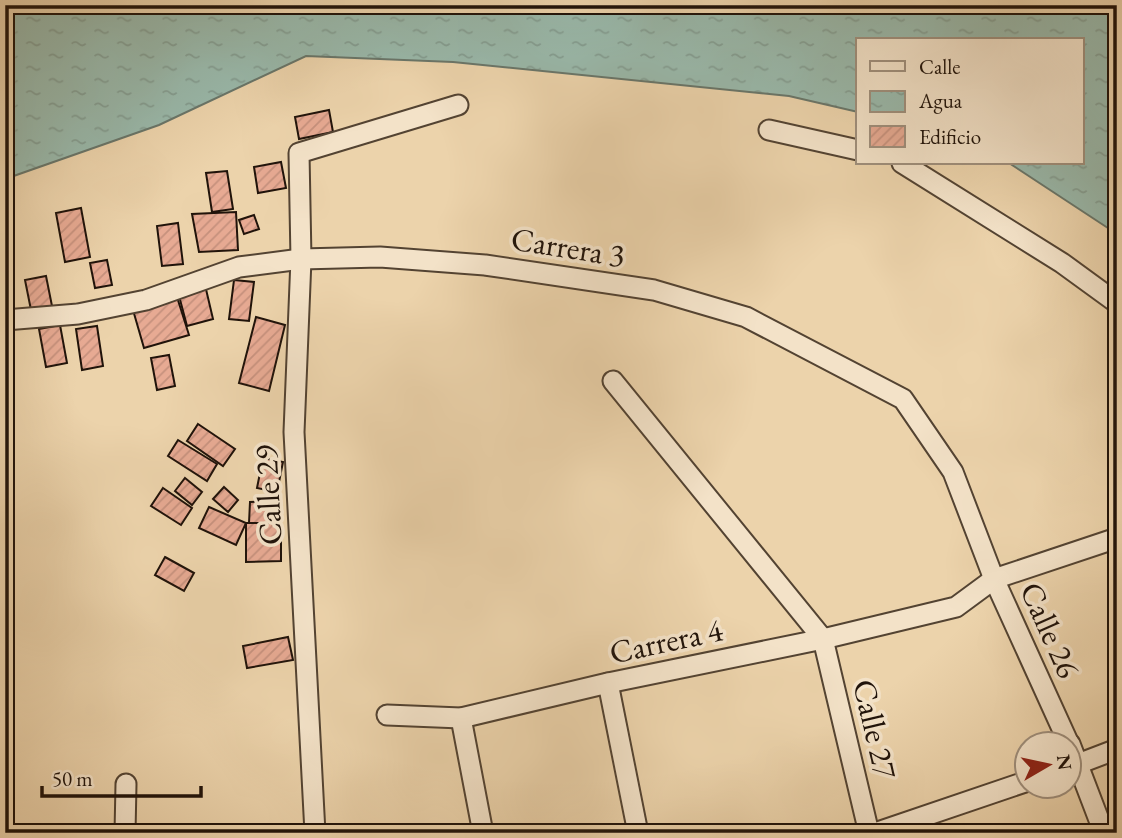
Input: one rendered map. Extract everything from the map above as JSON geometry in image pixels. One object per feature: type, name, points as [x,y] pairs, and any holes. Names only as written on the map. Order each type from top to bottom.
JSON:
[{"type":"street","name":"Calle 29","points":[[315,833],[294,432],[301,259],[299,153],[458,105]]},
{"type":"street","points":[[769,130],[856,150]]},
{"type":"street","points":[[904,164],[1062,263],[1117,303]]},
{"type":"street","name":"Carrera 3","points":[[5,320],[78,314],[146,300],[239,267],[301,259],[380,257],[485,265],[654,290],[746,317],[903,399],[953,472],[994,579]]},
{"type":"street","points":[[613,381],[823,639]]},
{"type":"street","points":[[994,579],[1117,538]]},
{"type":"street","name":"Carrera 4","points":[[387,715],[461,719],[608,682],[823,639],[956,607],[994,579]]},
{"type":"street","name":"Calle 26","points":[[994,579],[1063,730]]},
{"type":"street","name":"Calle 27","points":[[823,639],[869,833]]},
{"type":"street","points":[[608,682],[638,833]]},
{"type":"street","points":[[461,719],[483,833]]},
{"type":"street","points":[[1084,761],[1117,748]]},
{"type":"street","points":[[125,833],[126,784]]},
{"type":"street","points":[[875,833],[1014,785]]},
{"type":"street","name":"Calle 26","points":[[1084,788],[1104,833]]},
{"type":"water","points":[[5,5],[1117,5],[1117,234],[1011,164],[1084,164],[1084,38],[856,38],[856,112],[789,96],[453,62],[306,56],[159,125],[5,179]]},
{"type":"building","points":[[329,110],[333,132],[299,139],[295,117]]},
{"type":"building","points":[[281,162],[286,188],[258,193],[254,167]]},
{"type":"building","points":[[227,171],[233,209],[212,212],[206,173]]},
{"type":"building","points":[[81,208],[90,257],[65,262],[56,213]]},
{"type":"building","points":[[236,212],[238,250],[199,252],[192,214]]},
{"type":"building","points":[[254,215],[259,229],[244,234],[239,220]]},
{"type":"building","points":[[178,223],[183,264],[162,266],[157,226]]},
{"type":"building","points":[[107,260],[112,285],[95,288],[90,263]]},
{"type":"building","points":[[46,276],[52,306],[31,310],[25,280]]},
{"type":"building","points":[[234,280],[254,282],[249,321],[229,319]]},
{"type":"building","points":[[205,285],[213,319],[187,326],[178,292]]},
{"type":"building","points":[[177,297],[189,335],[144,348],[133,310]]},
{"type":"building","points":[[256,317],[285,325],[269,391],[239,383]]},
{"type":"building","points":[[60,325],[67,363],[46,367],[39,329]]},
{"type":"building","points":[[97,326],[103,366],[82,370],[76,329]]},
{"type":"building","points":[[169,355],[175,386],[157,390],[151,358]]},
{"type":"building","points":[[198,424],[235,449],[223,466],[187,441]]},
{"type":"building","points":[[178,440],[217,464],[207,481],[168,456]]},
{"type":"building","points":[[263,458],[283,462],[277,492],[257,488]]},
{"type":"building","points":[[185,478],[202,492],[192,505],[175,491]]},
{"type":"building","points":[[224,487],[238,500],[228,512],[213,499]]},
{"type":"building","points":[[163,488],[192,508],[181,525],[151,506]]},
{"type":"building","points":[[281,501],[281,523],[249,523],[250,502]]},
{"type":"building","points":[[209,507],[246,523],[236,545],[199,528]]},
{"type":"building","points":[[246,523],[281,523],[281,561],[246,562]]},
{"type":"building","points":[[165,557],[194,573],[184,591],[155,575]]},
{"type":"building","points":[[288,637],[293,660],[247,668],[243,646]]}]
